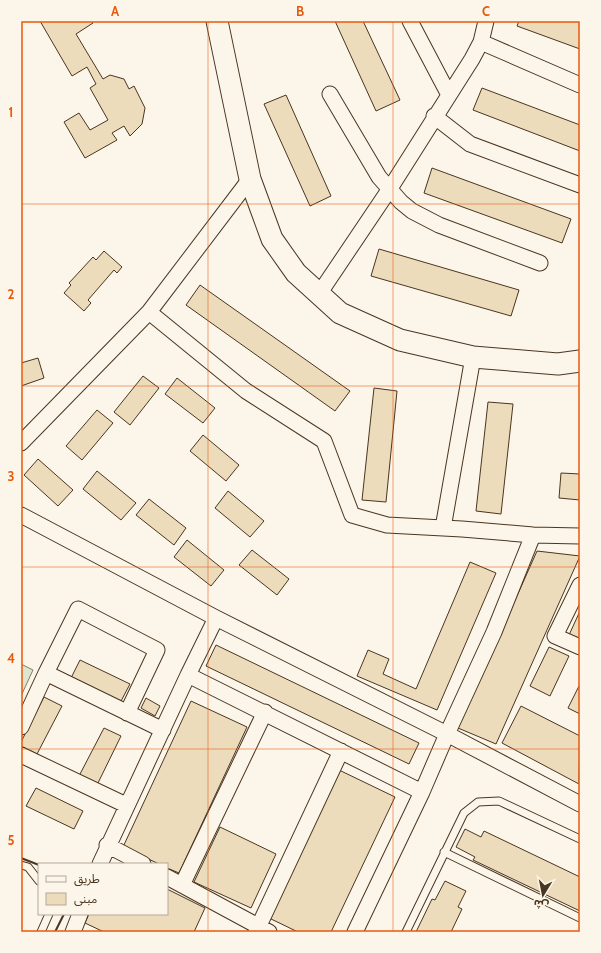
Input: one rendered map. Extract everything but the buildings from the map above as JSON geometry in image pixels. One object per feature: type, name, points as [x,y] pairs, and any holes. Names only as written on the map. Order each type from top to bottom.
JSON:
[{"type":"main road","points":[[217,21],[250,179],[272,239],[296,273],[340,313],[400,340],[474,357],[558,364],[580,361]]},
{"type":"street","points":[[410,21],[449,95]]},
{"type":"street","points":[[319,294],[389,190],[434,116],[449,95],[481,42],[486,21]]},
{"type":"street","points":[[481,42],[580,85]]},
{"type":"street","points":[[330,94],[379,177],[389,190],[412,211],[426,220],[540,263]]},
{"type":"street","points":[[434,116],[470,144],[580,185]]},
{"type":"street","points":[[21,443],[149,312],[250,179]]},
{"type":"street","points":[[149,312],[246,391],[324,441],[352,515],[387,525],[533,535],[580,536]]},
{"type":"street","points":[[443,528],[474,357]]},
{"type":"street","points":[[21,515],[216,618],[447,734],[580,804]]},
{"type":"street","points":[[355,932],[422,792],[494,632],[533,535]]},
{"type":"street","points":[[580,585],[555,636],[580,647]]},
{"type":"street","points":[[21,727],[78,609],[157,650],[127,713]]},
{"type":"street","points":[[100,863],[107,845],[216,618]]},
{"type":"street","points":[[46,673],[163,730]]},
{"type":"street","points":[[188,675],[422,792]]},
{"type":"street","points":[[182,885],[264,712]]},
{"type":"street","points":[[168,878],[261,930],[341,751]]},
{"type":"street","points":[[21,755],[126,806]]},
{"type":"street","points":[[107,845],[141,863]]},
{"type":"lane","points":[[406,932],[464,813],[478,802],[499,801],[580,839]]},
{"type":"lane","points":[[444,852],[580,918]]},
{"type":"lane","points":[[21,865],[28,868],[38,879]]},
{"type":"lane","points":[[41,932],[49,915]]},
{"type":"green space","points":[[21,664],[33,670],[21,696]]},
{"type":"wall","points":[[21,858],[38,865]]},
{"type":"wall","points":[[55,932],[64,915]]}]
